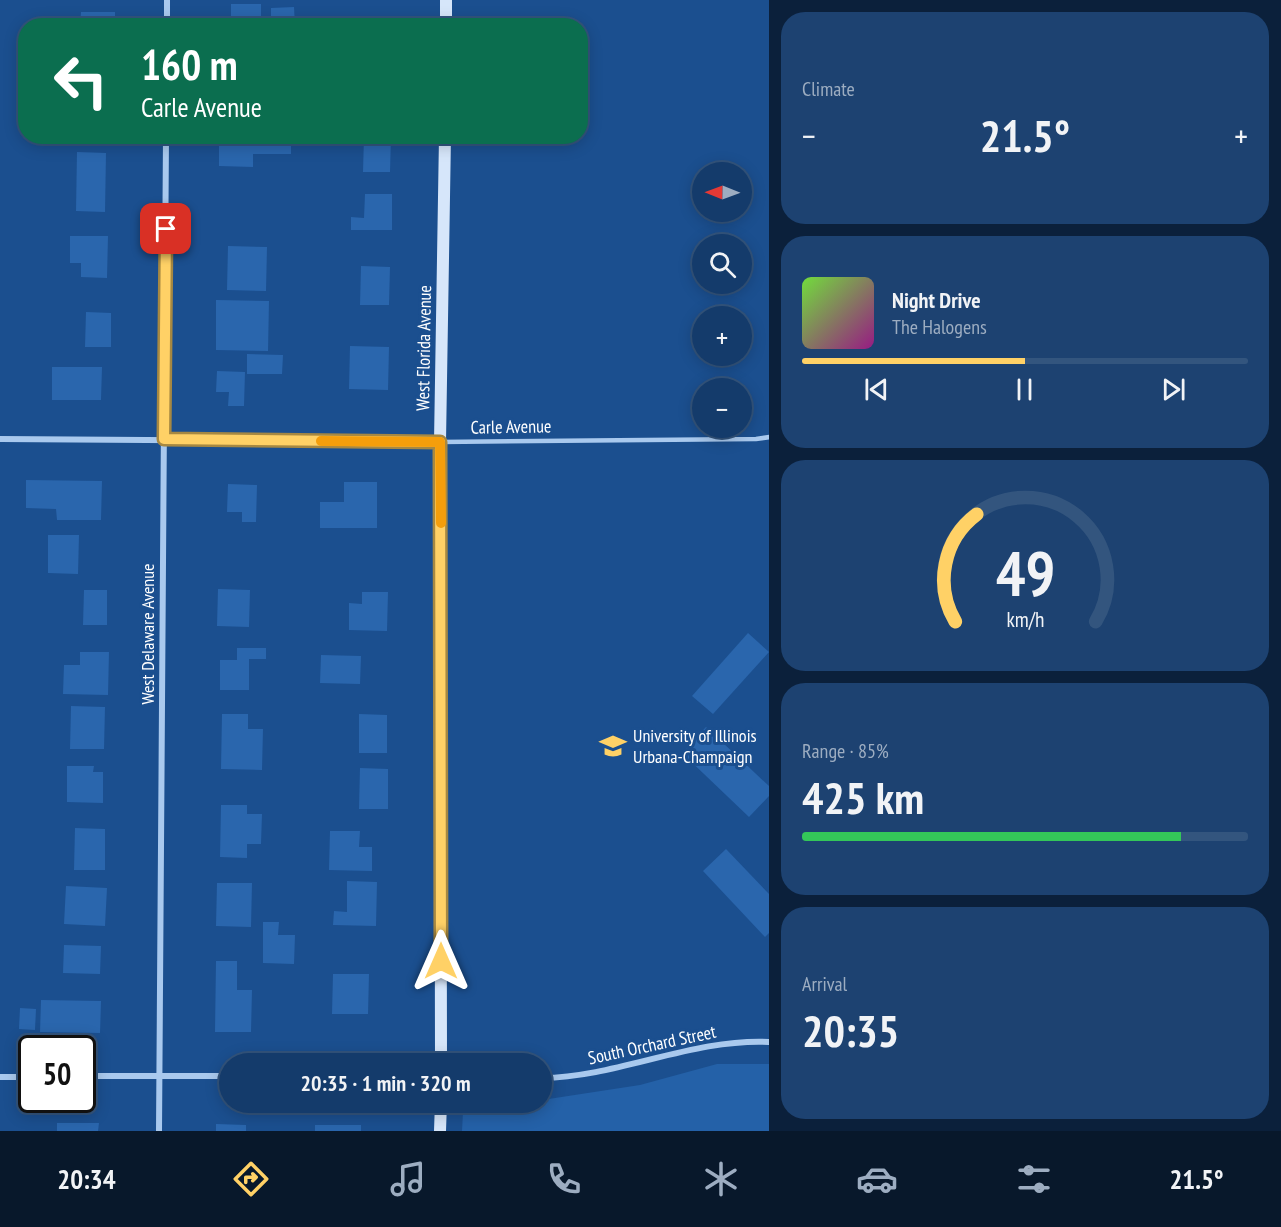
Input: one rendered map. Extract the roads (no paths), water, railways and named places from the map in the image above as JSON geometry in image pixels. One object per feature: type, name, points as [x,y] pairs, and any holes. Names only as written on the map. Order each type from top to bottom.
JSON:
[{"type":"main road","points":[[446,0],[446,18]]},
{"type":"main road","name":"West Florida Avenue","points":[[441,1053],[440,442],[445,144]]},
{"type":"main road","points":[[440,1131],[441,1113]]},
{"type":"street","points":[[167,0],[167,18]]},
{"type":"street","name":"West Delaware Avenue","points":[[159,1131],[166,144]]},
{"type":"street","name":"Carle Avenue","points":[[0,439],[440,442]]},
{"type":"street","name":"South Orchard Street","points":[[552,1077],[601,1072],[716,1046],[769,1042]]},
{"type":"street","points":[[96,1076],[219,1076]]},
{"type":"street","points":[[0,1077],[18,1077]]},
{"type":"lane","name":"Carle Avenue","points":[[440,442],[769,437]]},
{"type":"place","name":"University of Illinois Urbana-Champaign","points":[[613,746]]}]
